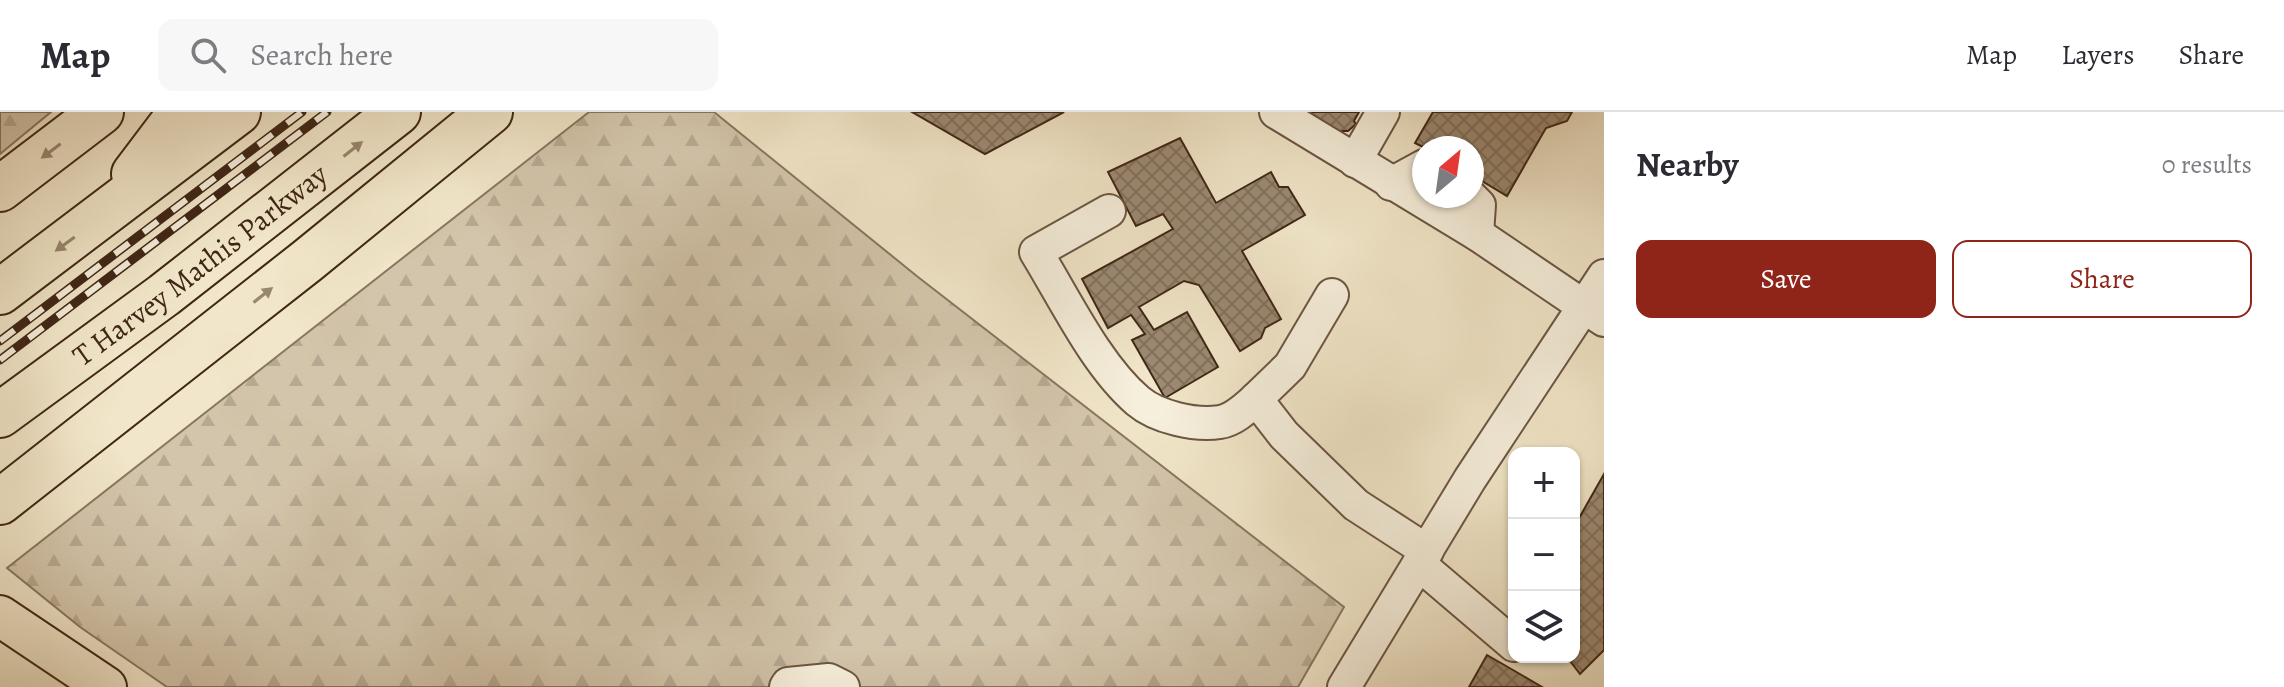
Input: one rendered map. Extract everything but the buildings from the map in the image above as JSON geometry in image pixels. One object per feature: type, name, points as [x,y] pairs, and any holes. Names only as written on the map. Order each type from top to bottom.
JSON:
[{"type":"highway","points":[[0,189],[101,112]]},
{"type":"highway","points":[[102,217],[171,125],[186,112]]},
{"type":"highway","points":[[0,292],[238,112]]},
{"type":"highway","name":"T Harvey Mathis Parkway","points":[[0,415],[164,295],[398,112]]},
{"type":"highway","points":[[0,502],[490,112]]},
{"type":"highway","points":[[0,490],[201,343]]},
{"type":"main road","points":[[0,616],[106,687]]},
{"type":"street","points":[[1276,112],[1477,234],[1593,313]]},
{"type":"street","points":[[1355,161],[1383,112]]},
{"type":"street","points":[[1391,184],[1412,173]]},
{"type":"street","points":[[1477,234],[1479,208]]},
{"type":"street","points":[[1109,211],[1036,252],[1111,370],[1139,402],[1183,421],[1221,422],[1238,415],[1309,351],[1339,299]]},
{"type":"street","points":[[1344,687],[1423,557],[1593,313],[1604,276]]},
{"type":"street","points":[[1256,399],[1284,435],[1356,505],[1423,557],[1508,648]]},
{"type":"street","points":[[786,687],[788,684],[829,680],[843,687]]},
{"type":"green space","points":[[0,112],[51,112],[0,154]]},
{"type":"green space","points":[[589,112],[714,112],[918,277],[1344,607],[1298,687],[167,687],[80,627],[7,568]]},
{"type":"railway","points":[[0,341],[302,112]]},
{"type":"railway","points":[[0,360],[327,112]]}]
